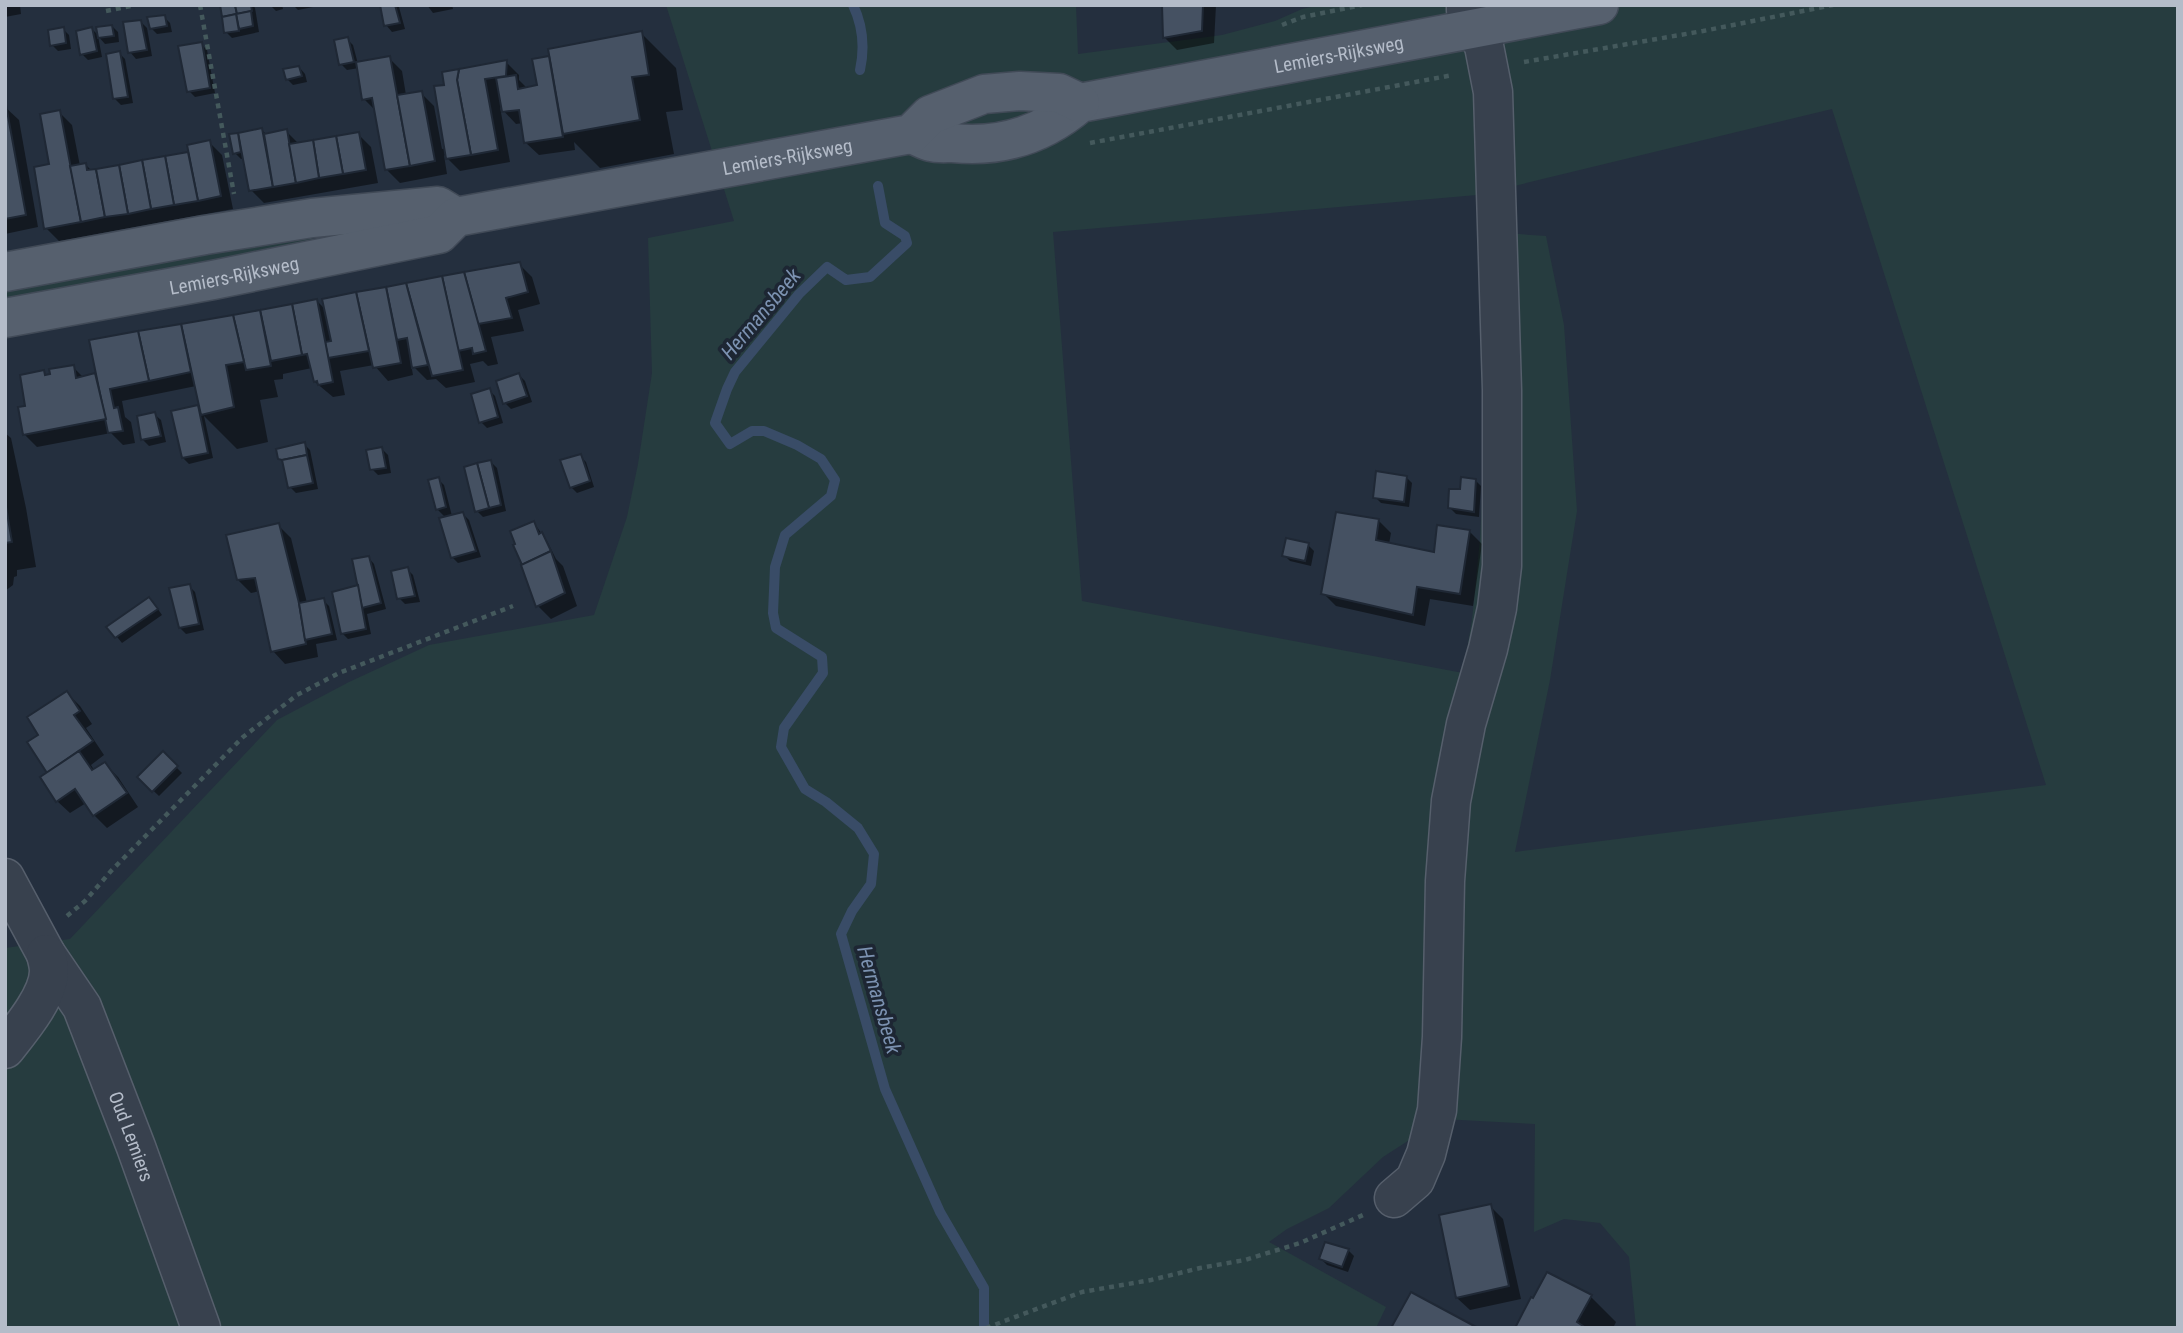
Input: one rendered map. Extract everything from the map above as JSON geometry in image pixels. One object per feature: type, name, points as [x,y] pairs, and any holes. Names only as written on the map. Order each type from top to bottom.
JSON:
[{"type":"main road","name":"Lemiers-Rijksweg","points":[[5,317],[416,240],[439,234],[456,217],[911,134],[931,142],[972,145],[1003,142],[1030,134],[1061,119],[1080,103],[1470,17],[1598,5]]},
{"type":"main road","name":"Lemiers-Rijksweg","points":[[911,134],[930,115],[984,94],[1020,91],[1059,93],[1080,103]]},
{"type":"main road","name":"Lemiers-Rijksweg","points":[[5,272],[312,218],[438,206],[456,217]]},
{"type":"street","points":[[1408,1191],[1426,1154],[1437,1110],[1442,1037],[1445,881],[1451,801],[1466,724],[1497,608],[1502,566],[1502,390],[1493,92],[1484,46],[1470,17]]},
{"type":"street","name":"Oud Lemiers","points":[[5,878],[41,944],[82,1007],[201,1328]]},
{"type":"street","points":[[5,1049],[30,1015],[47,984],[49,971],[41,944]]},
{"type":"path","points":[[106,11],[135,5]]},
{"type":"path","points":[[200,5],[235,201]]},
{"type":"path","points":[[1084,144],[1115,138]]},
{"type":"path","points":[[41,944],[243,737],[298,695],[339,673],[513,606]]},
{"type":"path","points":[[986,1328],[1082,1292],[1245,1260],[1300,1243],[1346,1224],[1408,1191]]},
{"type":"green space","points":[[666,5],[1076,5],[1078,54],[1222,35],[1275,21],[1302,9],[1320,5],[2178,5],[2178,1328],[1636,1328],[1629,1257],[1600,1223],[1564,1219],[1534,1232],[1535,1124],[1442,1119],[1383,1157],[1329,1208],[1287,1229],[1269,1242],[1386,1307],[1376,1328],[5,1328],[5,948],[70,939],[277,720],[349,682],[429,645],[594,615],[627,517],[652,373],[648,238],[734,221]],"holes":[[[1832,109],[2046,785],[1515,852],[1550,680],[1577,511],[1564,325],[1546,236],[1478,231],[1486,429],[1480,538],[1472,620],[1463,673],[1082,601],[1053,232],[1477,195]]]},
{"type":"green space","points":[[306,234],[313,238],[311,248],[5,305],[5,286]]},
{"type":"building","points":[[220,5],[235,5],[237,14],[222,17]]},
{"type":"building","points":[[235,5],[251,5],[252,11],[237,14]]},
{"type":"building","points":[[380,5],[395,5],[400,23],[384,26]]},
{"type":"building","points":[[1162,5],[1203,5],[1202,31],[1163,38]]},
{"type":"building","points":[[251,11],[253,26],[239,29],[236,14]]},
{"type":"building","points":[[236,14],[239,31],[224,33],[222,17]]},
{"type":"building","points":[[165,15],[167,26],[150,29],[147,17]]},
{"type":"building","points":[[141,20],[147,50],[128,53],[123,22]]},
{"type":"building","points":[[112,25],[114,36],[98,38],[96,27]]},
{"type":"building","points":[[64,27],[66,43],[50,46],[48,30]]},
{"type":"building","points":[[92,27],[97,51],[80,55],[76,31]]},
{"type":"building","points":[[642,31],[649,75],[632,77],[640,120],[563,134],[548,49]]},
{"type":"building","points":[[348,37],[354,62],[339,65],[334,40]]},
{"type":"building","points":[[202,42],[210,88],[187,92],[178,46]]},
{"type":"building","points":[[120,51],[128,97],[113,99],[106,54]]},
{"type":"building","points":[[390,56],[410,166],[385,170],[372,98],[362,100],[356,62]]},
{"type":"building","points":[[549,56],[563,137],[524,143],[519,110],[502,112],[496,78],[516,75],[518,89],[537,85],[532,59]]},
{"type":"building","points":[[507,60],[506,76],[485,79],[498,150],[471,155],[457,80],[459,69]]},
{"type":"building","points":[[299,66],[302,76],[286,80],[283,69]]},
{"type":"building","points":[[459,69],[457,80],[471,155],[446,159],[434,86],[444,85],[442,72]]},
{"type":"building","points":[[422,91],[435,161],[410,166],[397,95]]},
{"type":"building","points":[[5,106],[26,215],[5,219]]},
{"type":"building","points":[[60,110],[81,222],[44,229],[34,167],[49,164],[40,114]]},
{"type":"building","points":[[262,128],[273,187],[249,191],[238,133]]},
{"type":"building","points":[[287,129],[296,183],[273,187],[264,134]]},
{"type":"building","points":[[359,132],[366,170],[343,174],[336,136]]},
{"type":"building","points":[[238,133],[241,152],[233,154],[229,134]]},
{"type":"building","points":[[336,136],[343,174],[319,178],[313,140]]},
{"type":"building","points":[[210,140],[221,196],[198,201],[187,145]]},
{"type":"building","points":[[313,140],[319,178],[296,183],[289,144]]},
{"type":"building","points":[[188,152],[198,201],[174,205],[165,156]]},
{"type":"building","points":[[165,156],[174,205],[151,209],[142,160]]},
{"type":"building","points":[[142,160],[151,209],[128,214],[119,165]]},
{"type":"building","points":[[86,163],[87,170],[96,169],[105,217],[81,222],[70,166]]},
{"type":"building","points":[[119,165],[128,214],[105,217],[96,169]]},
{"type":"building","points":[[520,262],[528,292],[506,298],[512,318],[478,324],[464,272]]},
{"type":"building","points":[[464,272],[486,351],[473,354],[472,348],[458,351],[442,276]]},
{"type":"building","points":[[442,276],[463,370],[432,376],[406,283]]},
{"type":"building","points":[[406,283],[428,365],[412,368],[407,338],[397,340],[386,287]]},
{"type":"building","points":[[386,287],[401,363],[373,368],[356,292]]},
{"type":"building","points":[[356,292],[369,351],[328,358],[325,342],[331,341],[322,299]]},
{"type":"building","points":[[317,299],[333,382],[318,385],[317,381],[314,382],[307,354],[302,355],[292,304]]},
{"type":"building","points":[[292,304],[302,355],[271,361],[260,310]]},
{"type":"building","points":[[260,310],[271,366],[246,370],[233,315]]},
{"type":"building","points":[[233,315],[244,362],[226,365],[234,407],[201,415],[181,324]]},
{"type":"building","points":[[181,324],[191,372],[149,381],[138,331]]},
{"type":"building","points":[[138,331],[149,381],[110,389],[114,408],[118,407],[123,431],[108,433],[89,340]]},
{"type":"building","points":[[74,365],[76,378],[95,373],[106,419],[23,435],[18,407],[25,406],[20,375],[44,370],[45,375],[50,374],[49,369]]},
{"type":"building","points":[[519,373],[527,396],[503,404],[496,381]]},
{"type":"building","points":[[490,388],[498,417],[479,423],[471,394]]},
{"type":"building","points":[[198,405],[208,453],[182,458],[171,411]]},
{"type":"building","points":[[155,412],[161,436],[141,440],[137,416]]},
{"type":"building","points":[[305,442],[307,455],[278,459],[276,449]]},
{"type":"building","points":[[382,447],[386,468],[370,470],[366,450]]},
{"type":"building","points":[[581,454],[590,481],[570,488],[560,460]]},
{"type":"building","points":[[307,455],[313,483],[288,488],[282,460]]},
{"type":"building","points":[[491,460],[501,505],[489,508],[477,463]]},
{"type":"building","points":[[477,463],[489,508],[475,512],[464,467]]},
{"type":"building","points":[[1376,471],[1407,476],[1404,502],[1373,498]]},
{"type":"building","points":[[439,477],[446,507],[436,510],[428,480]]},
{"type":"building","points":[[1461,477],[1476,479],[1474,512],[1448,508],[1449,489],[1460,489]]},
{"type":"building","points":[[5,501],[12,542],[5,543]]},
{"type":"building","points":[[463,512],[476,551],[451,558],[439,518]]},
{"type":"building","points":[[1336,512],[1379,519],[1376,540],[1434,552],[1437,525],[1470,530],[1460,594],[1417,587],[1413,615],[1321,594]]},
{"type":"building","points":[[534,521],[551,551],[522,565],[510,531]]},
{"type":"building","points":[[279,523],[306,644],[271,652],[255,578],[237,580],[226,535]]},
{"type":"building","points":[[1286,538],[1309,543],[1305,561],[1282,556]]},
{"type":"building","points":[[551,551],[565,593],[536,607],[521,565]]},
{"type":"building","points":[[369,556],[381,603],[362,608],[352,559]]},
{"type":"building","points":[[408,567],[415,596],[397,599],[391,571]]},
{"type":"building","points":[[190,584],[199,624],[179,628],[169,588]]},
{"type":"building","points":[[358,585],[366,629],[341,634],[332,592]]},
{"type":"building","points":[[149,597],[158,609],[115,638],[106,627]]},
{"type":"building","points":[[324,598],[332,634],[305,640],[299,603]]},
{"type":"building","points":[[67,691],[80,711],[74,715],[93,741],[47,773],[27,742],[38,735],[27,717]]},
{"type":"building","points":[[79,751],[92,770],[105,762],[127,793],[93,816],[75,789],[56,802],[40,777]]},
{"type":"building","points":[[163,751],[178,766],[152,792],[137,777]]},
{"type":"building","points":[[1491,1204],[1509,1286],[1456,1298],[1439,1215]]},
{"type":"building","points":[[1325,1242],[1349,1249],[1342,1267],[1319,1259]]},
{"type":"building","points":[[1547,1272],[1592,1295],[1577,1322],[1586,1328],[1515,1328]]},
{"type":"building","points":[[1411,1292],[1478,1328],[1391,1328]]},
{"type":"waterway","name":"Hermansbeek","points":[[853,5],[862,37],[860,70]]},
{"type":"waterway","name":"Hermansbeek","points":[[878,186],[885,223],[905,236],[907,243],[870,277],[846,280],[827,267],[799,294],[735,372],[715,423],[730,444],[752,431],[764,431],[797,445],[821,459],[835,480],[831,496],[785,535],[775,567],[773,613],[776,628],[822,657],[823,673],[784,728],[781,747],[805,789],[858,828],[874,854],[871,884],[852,911],[841,934],[885,1089],[940,1212],[984,1288],[984,1328]]}]
